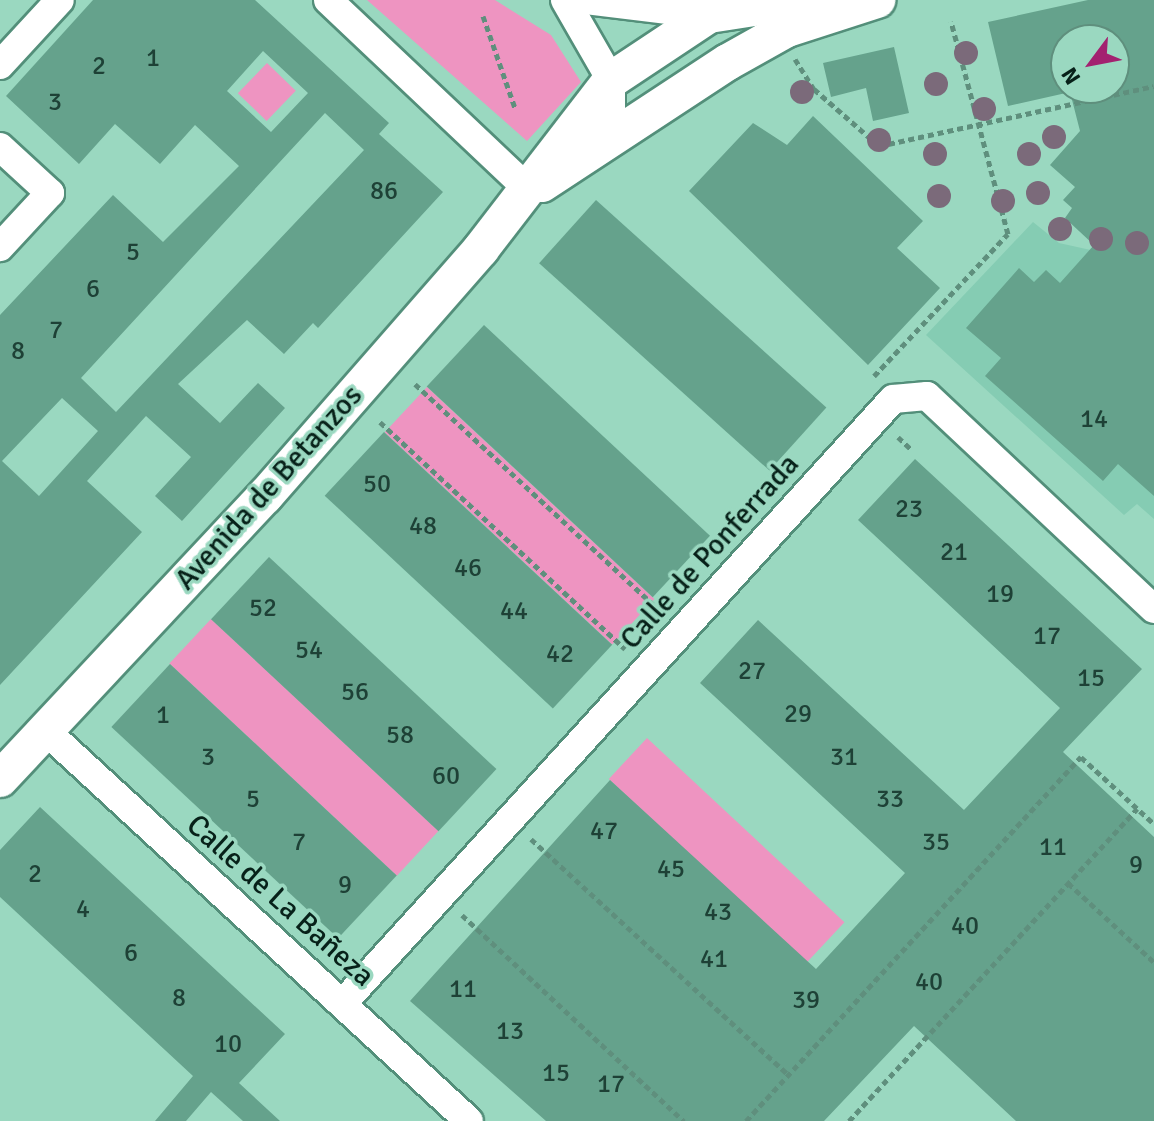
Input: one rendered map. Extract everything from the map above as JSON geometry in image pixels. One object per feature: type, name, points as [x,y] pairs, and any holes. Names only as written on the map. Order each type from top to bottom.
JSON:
[{"type":"street","points":[[0,65],[60,0]]},
{"type":"street","points":[[328,0],[530,191]]},
{"type":"street","points":[[565,0],[611,80],[611,140]]},
{"type":"street","points":[[586,0],[709,15]]},
{"type":"street","name":"Avenida de Betanzos","points":[[0,779],[265,496],[530,191],[611,80],[709,15],[797,15],[877,0]]},
{"type":"street","name":"Avenida de Betanzos","points":[[530,191],[797,15]]},
{"type":"street","points":[[0,147],[50,193],[4,234]]},
{"type":"street","name":"Calle de Ponferrada","points":[[342,1004],[893,399],[927,396],[1154,609]]},
{"type":"street","name":"Calle de La Bañeza","points":[[46,731],[469,1121]]},
{"type":"path","points":[[797,15],[793,57],[814,89],[879,146],[1154,86]]},
{"type":"path","points":[[483,16],[515,108]]},
{"type":"path","points":[[864,386],[1008,234],[951,22]]},
{"type":"path","points":[[415,384],[660,611]]},
{"type":"path","points":[[380,422],[625,649]]},
{"type":"path","points":[[891,431],[912,450]]},
{"type":"path","points":[[746,1121],[1081,757],[1154,824]]},
{"type":"path","points":[[849,1121],[1137,809]]},
{"type":"path","points":[[510,820],[789,1075]]},
{"type":"path","points":[[1068,883],[1154,962]]},
{"type":"path","points":[[441,895],[684,1121]]},
{"type":"shaded area","points":[[367,0],[495,0],[551,35],[581,82],[527,141]]},
{"type":"shaded area","points":[[267,63],[296,91],[267,121],[238,93]]},
{"type":"shaded area","points":[[1033,222],[1059,243],[1154,264],[1154,519],[1137,504],[1124,515],[926,335]]},
{"type":"shaded area","points":[[427,387],[654,599],[612,644],[385,432]]},
{"type":"shaded area","points":[[211,619],[438,831],[397,876],[169,664]]},
{"type":"shaded area","points":[[647,738],[844,922],[806,963],[609,779]]},
{"type":"building","points":[[93,0],[255,0],[389,123],[379,134],[443,192],[318,328],[313,323],[284,354],[247,320],[178,384],[220,423],[258,383],[285,408],[182,521],[155,496],[191,457],[146,416],[87,481],[142,532],[0,685],[0,315],[113,195],[163,242],[239,166],[195,125],[160,164],[115,124],[79,164],[6,96]],"holes":[[[263,51],[308,93],[271,132],[227,91]],[[325,113],[364,150],[116,412],[81,378]],[[62,398],[98,431],[39,496],[2,461]]]},
{"type":"building","points":[[1088,0],[1154,0],[1154,496],[1118,464],[1103,481],[985,376],[1001,358],[966,328],[1019,268],[1034,282],[1046,270],[1060,283],[1094,245],[1065,218],[1072,208],[1063,200],[1075,187],[1050,165],[1080,131],[1073,104],[1130,104],[1130,24],[1050,24],[1050,97],[1008,106],[988,22]]},
{"type":"building","points":[[894,47],[909,113],[873,121],[866,88],[831,97],[823,63]]},
{"type":"building","points":[[813,116],[923,221],[897,248],[940,288],[868,365],[689,191],[753,123],[787,145]]},
{"type":"building","points":[[596,200],[826,407],[769,471],[539,263]]},
{"type":"building","points":[[484,325],[710,536],[653,597],[427,386]]},
{"type":"building","points":[[384,432],[612,645],[553,708],[325,496]]},
{"type":"building","points":[[915,459],[1142,669],[1063,752],[1154,837],[1154,1121],[1016,1121],[914,1026],[824,1121],[546,1121],[410,1001],[610,780],[816,969],[905,873],[700,683],[758,620],[964,810],[1060,708],[858,520]]},
{"type":"building","points":[[269,557],[496,769],[438,831],[211,619]]},
{"type":"building","points":[[170,664],[397,875],[338,938],[111,727]]},
{"type":"building","points":[[40,807],[285,1034],[239,1083],[280,1121],[243,1121],[211,1092],[186,1121],[155,1121],[193,1076],[0,897],[0,850]]}]
